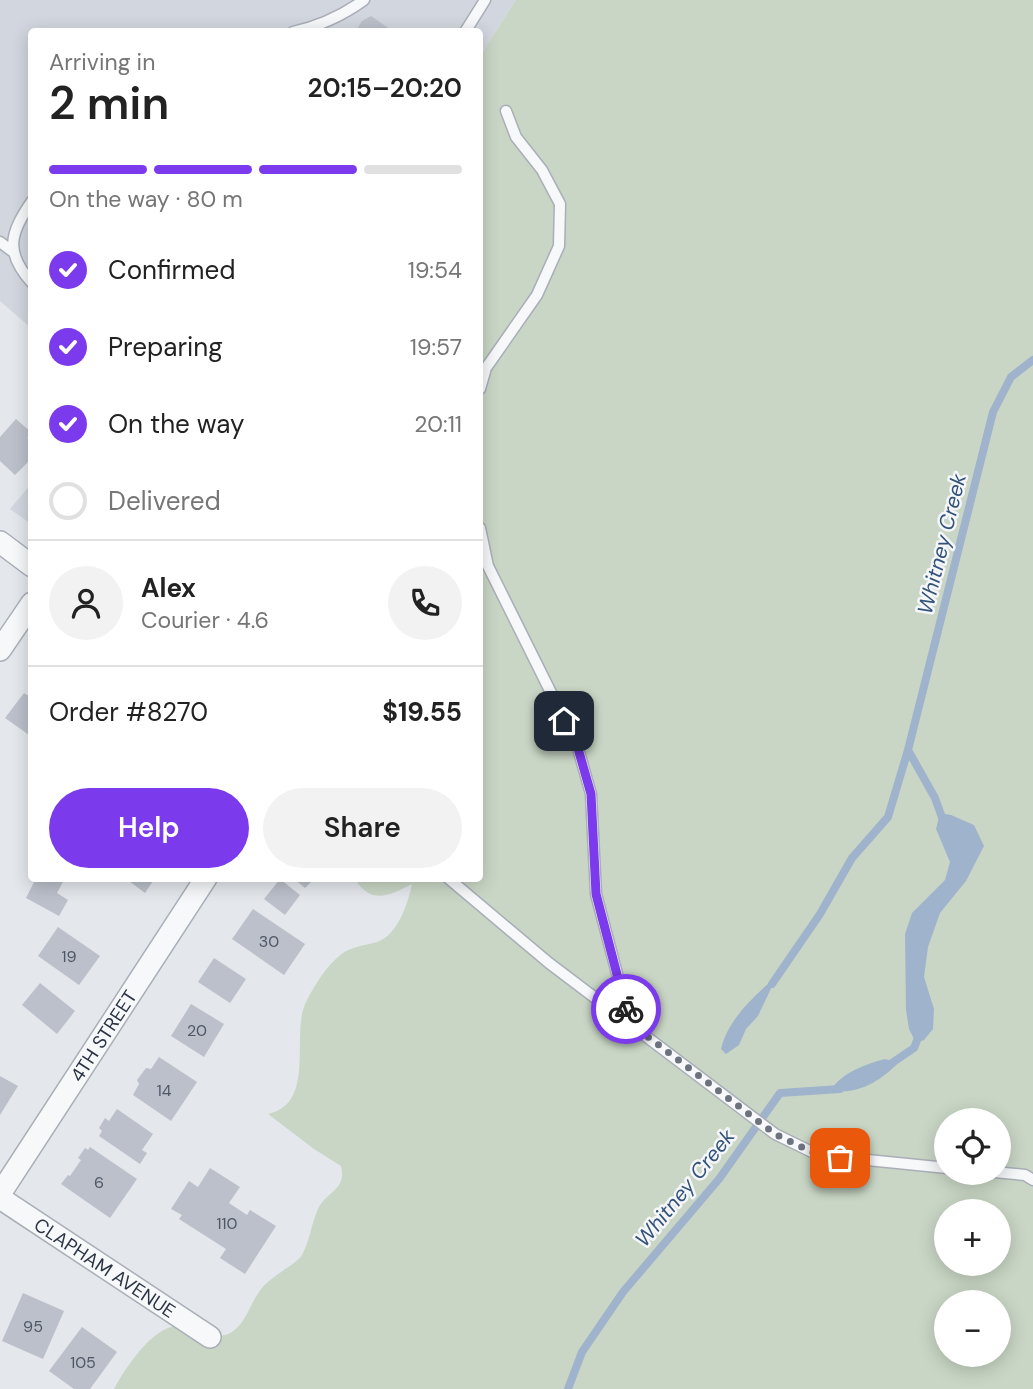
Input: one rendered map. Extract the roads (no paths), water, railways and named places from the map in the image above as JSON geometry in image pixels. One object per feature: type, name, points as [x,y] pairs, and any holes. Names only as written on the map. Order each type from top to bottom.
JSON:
[{"type":"street","points":[[0,542],[28,563]]},
{"type":"street","points":[[0,650],[28,609]]},
{"type":"street","name":"4TH STREET","points":[[0,1196],[203,882]]},
{"type":"street","name":"CLAPHAM AVENUE","points":[[0,1196],[210,1337]]},
{"type":"lane","points":[[307,28],[331,21],[365,0]]},
{"type":"lane","points":[[467,28],[485,0]]},
{"type":"lane","points":[[483,378],[486,368],[537,295],[559,246],[560,204],[542,170],[516,137],[506,111]]},
{"type":"lane","points":[[28,207],[14,233],[12,251],[20,270],[28,279]]},
{"type":"lane","points":[[0,242],[12,251]]},
{"type":"lane","points":[[483,542],[488,566],[577,745],[591,794],[596,894],[630,1023]]},
{"type":"lane","points":[[453,882],[549,963],[775,1134],[818,1155],[934,1167]]},
{"type":"lane","points":[[1011,1174],[1025,1175],[1033,1180]]},
{"type":"water","points":[[940,813],[974,825],[984,846],[966,881],[940,913],[928,947],[924,977],[934,1009],[933,1029],[924,1040],[916,1043],[909,1029],[906,1010],[905,934],[912,913],[945,880],[950,862],[936,829]]},
{"type":"water","points":[[777,976],[758,1016],[746,1029],[739,1045],[726,1054],[721,1049],[736,1018]]},
{"type":"water","points":[[885,1059],[898,1063],[868,1086],[850,1091],[831,1090],[847,1074]]},
{"type":"waterway","name":"Whitney Creek","points":[[944,823],[935,798],[908,750],[993,412],[1011,377],[1033,360]]},
{"type":"waterway","name":"Whitney Creek","points":[[772,984],[820,914],[852,858],[888,817],[908,750]]},
{"type":"waterway","name":"Whitney Creek","points":[[886,1067],[914,1048],[920,1033]]},
{"type":"waterway","name":"Whitney Creek","points":[[568,1389],[582,1352],[623,1292],[719,1179],[780,1093],[840,1089]]}]
